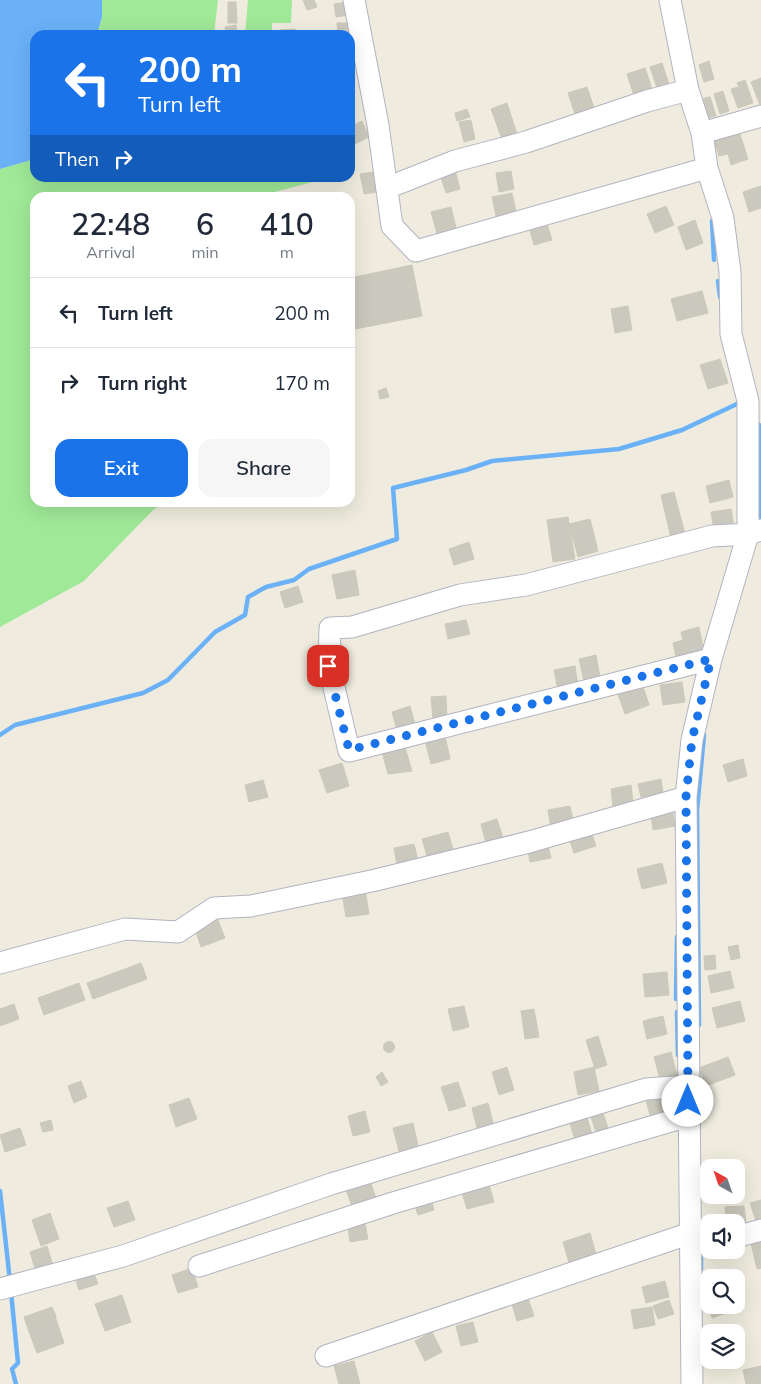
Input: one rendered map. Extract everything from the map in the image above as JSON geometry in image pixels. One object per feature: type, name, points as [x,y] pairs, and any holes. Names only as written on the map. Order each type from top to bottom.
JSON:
[{"type":"street","points":[[354,0],[378,125],[392,226],[416,251],[708,168]]},
{"type":"street","points":[[670,0],[688,90],[702,133],[708,168],[723,218],[730,272],[732,334],[748,401],[755,532],[711,659],[692,740],[686,797],[688,1116],[697,1242],[692,1384]]},
{"type":"street","points":[[387,188],[455,161],[526,142],[647,101],[688,90]]},
{"type":"street","points":[[702,133],[761,116]]},
{"type":"street","points":[[711,659],[349,750],[328,666],[330,628],[352,627],[460,595],[526,585],[712,536],[755,532]]},
{"type":"street","points":[[0,963],[125,929],[178,932],[214,908],[252,906],[376,880],[529,842],[686,797]]},
{"type":"street","points":[[0,1289],[123,1256],[331,1184],[646,1089],[688,1086]]},
{"type":"street","points":[[200,1266],[393,1203],[688,1116]]},
{"type":"street","points":[[745,1234],[761,1230]]},
{"type":"street","points":[[326,1356],[697,1242]]},
{"type":"green space","points":[[102,0],[218,0],[215,30],[98,30],[102,17]]},
{"type":"green space","points":[[248,0],[292,0],[291,23],[272,23],[272,30],[245,30]]},
{"type":"green space","points":[[30,160],[30,182],[312,182],[275,192],[30,192],[30,507],[159,507],[154,509],[84,581],[0,627],[0,169]]},
{"type":"water","points":[[0,0],[102,0],[102,17],[98,30],[30,30],[30,160],[0,169]]},
{"type":"building","points":[[303,0],[314,0],[317,7],[307,10]]},
{"type":"building","points":[[228,2],[236,2],[237,23],[228,23]]},
{"type":"building","points":[[347,2],[349,15],[336,17],[334,4]]},
{"type":"building","points":[[337,23],[349,23],[350,30],[338,30]]},
{"type":"building","points":[[236,25],[236,30],[225,30],[225,27]]},
{"type":"building","points":[[709,61],[714,79],[704,82],[699,65]]},
{"type":"building","points":[[662,63],[669,84],[657,88],[650,67]]},
{"type":"building","points":[[645,68],[652,89],[634,96],[627,74]]},
{"type":"building","points":[[761,78],[761,104],[760,105],[751,82]]},
{"type":"building","points":[[745,80],[753,103],[738,108],[731,89],[739,87],[737,83]]},
{"type":"building","points":[[587,87],[594,108],[575,114],[568,93]]},
{"type":"building","points":[[723,91],[729,111],[720,114],[714,94]]},
{"type":"building","points":[[710,97],[716,116],[707,118],[701,99]]},
{"type":"building","points":[[507,103],[517,134],[502,139],[491,109]]},
{"type":"building","points":[[467,109],[470,117],[457,121],[455,113]]},
{"type":"building","points":[[471,120],[475,139],[464,142],[459,122]]},
{"type":"building","points":[[362,121],[369,137],[355,144],[355,124]]},
{"type":"building","points":[[739,131],[748,159],[731,165],[728,154],[719,156],[714,140]]},
{"type":"building","points":[[454,167],[460,189],[446,193],[439,172]]},
{"type":"building","points":[[511,171],[514,189],[499,192],[496,173]]},
{"type":"building","points":[[374,172],[377,192],[364,194],[360,174]]},
{"type":"building","points":[[761,186],[761,208],[749,212],[743,192]]},
{"type":"building","points":[[512,193],[517,216],[497,221],[492,197]]},
{"type":"building","points":[[666,206],[674,225],[655,233],[647,214]]},
{"type":"building","points":[[451,207],[457,232],[438,237],[431,212]]},
{"type":"building","points":[[695,220],[703,243],[686,250],[678,227]]},
{"type":"building","points":[[546,221],[552,240],[534,245],[529,227]]},
{"type":"building","points":[[412,265],[422,316],[355,329],[355,277]]},
{"type":"building","points":[[702,291],[708,313],[677,321],[671,299]]},
{"type":"building","points":[[628,306],[632,330],[615,333],[611,309]]},
{"type":"building","points":[[720,359],[728,383],[708,389],[700,365]]},
{"type":"building","points":[[386,388],[389,397],[380,399],[378,391]]},
{"type":"building","points":[[729,480],[733,497],[710,503],[706,486]]},
{"type":"building","points":[[674,492],[685,534],[671,538],[661,495]]},
{"type":"building","points":[[731,509],[734,527],[714,530],[711,512]]},
{"type":"building","points":[[568,517],[575,559],[553,562],[547,520]]},
{"type":"building","points":[[590,519],[598,551],[578,557],[569,524]]},
{"type":"building","points":[[469,542],[474,559],[454,565],[449,549]]},
{"type":"building","points":[[355,570],[359,595],[337,599],[332,575]]},
{"type":"building","points":[[298,586],[303,602],[285,608],[280,592]]},
{"type":"building","points":[[466,620],[470,634],[448,639],[445,624]]},
{"type":"building","points":[[699,627],[704,651],[676,657],[673,643],[683,640],[681,632]]},
{"type":"building","points":[[596,655],[600,677],[584,681],[579,659]]},
{"type":"building","points":[[575,666],[578,686],[558,690],[554,670]]},
{"type":"building","points":[[641,680],[649,705],[625,714],[616,689]]},
{"type":"building","points":[[682,682],[685,702],[663,705],[660,685]]},
{"type":"building","points":[[446,696],[447,719],[433,720],[431,697]]},
{"type":"building","points":[[410,706],[415,724],[397,730],[392,712]]},
{"type":"building","points":[[445,736],[450,759],[431,764],[425,741]]},
{"type":"building","points":[[404,744],[412,771],[388,774],[381,748]]},
{"type":"building","points":[[743,759],[747,776],[728,782],[723,765]]},
{"type":"building","points":[[342,763],[349,786],[327,793],[319,770]]},
{"type":"building","points":[[661,779],[663,793],[641,797],[638,784]]},
{"type":"building","points":[[263,780],[268,797],[249,802],[245,785]]},
{"type":"building","points":[[631,785],[633,803],[613,806],[611,789]]},
{"type":"building","points":[[570,806],[574,825],[551,829],[548,810]]},
{"type":"building","points":[[672,807],[675,826],[653,830],[650,811]]},
{"type":"building","points":[[497,819],[503,838],[486,843],[481,824]]},
{"type":"building","points":[[591,831],[596,846],[574,853],[569,838]]},
{"type":"building","points":[[448,832],[453,849],[427,856],[422,839]]},
{"type":"building","points":[[547,841],[551,858],[530,862],[527,845]]},
{"type":"building","points":[[414,844],[418,861],[397,865],[394,848]]},
{"type":"building","points":[[662,863],[667,883],[642,889],[637,869]]},
{"type":"building","points":[[365,889],[369,914],[346,917],[342,893]]},
{"type":"building","points":[[217,918],[225,938],[201,947],[194,926]]},
{"type":"building","points":[[738,945],[740,958],[731,960],[728,947]]},
{"type":"building","points":[[715,955],[716,969],[705,970],[704,956]]},
{"type":"building","points":[[141,963],[147,979],[93,999],[87,983]]},
{"type":"building","points":[[730,971],[734,988],[711,993],[708,976]]},
{"type":"building","points":[[667,972],[669,995],[645,997],[643,974]]},
{"type":"building","points":[[79,983],[85,1000],[44,1015],[38,998]]},
{"type":"building","points":[[740,1001],[745,1021],[717,1028],[712,1008]]},
{"type":"building","points":[[14,1004],[19,1019],[0,1026],[0,1009]]},
{"type":"building","points":[[464,1006],[469,1027],[453,1031],[448,1009]]},
{"type":"building","points":[[534,1009],[539,1037],[525,1039],[521,1011]]},
{"type":"building","points":[[663,1016],[667,1034],[647,1039],[643,1021]]},
{"type":"building","points":[[598,1036],[607,1065],[595,1069],[586,1040]]},
{"type":"building","points":[[389,1041],[395,1047],[389,1053],[383,1047]]},
{"type":"building","points":[[671,1052],[677,1075],[660,1079],[654,1057]]},
{"type":"building","points":[[728,1057],[735,1075],[706,1086],[699,1068]]},
{"type":"building","points":[[507,1067],[514,1090],[499,1095],[492,1072]]},
{"type":"building","points":[[594,1067],[599,1091],[578,1095],[574,1072]]},
{"type":"building","points":[[382,1072],[388,1082],[381,1086],[376,1077]]},
{"type":"building","points":[[81,1081],[87,1097],[74,1103],[68,1086]]},
{"type":"building","points":[[458,1082],[466,1106],[449,1111],[441,1087]]},
{"type":"building","points":[[672,1090],[677,1113],[651,1119],[645,1096]]},
{"type":"building","points":[[189,1098],[197,1119],[176,1127],[169,1105]]},
{"type":"building","points":[[488,1103],[495,1131],[479,1136],[472,1108]]},
{"type":"building","points":[[602,1110],[608,1128],[596,1132],[590,1114]]},
{"type":"building","points":[[365,1111],[370,1132],[353,1136],[348,1116]]},
{"type":"building","points":[[586,1114],[592,1134],[575,1140],[569,1120]]},
{"type":"building","points":[[51,1120],[53,1130],[43,1132],[40,1123]]},
{"type":"building","points":[[413,1123],[419,1150],[400,1155],[393,1128]]},
{"type":"building","points":[[20,1128],[26,1145],[5,1152],[0,1135]]},
{"type":"building","points":[[487,1178],[494,1202],[467,1209],[460,1186]]},
{"type":"building","points":[[370,1181],[376,1198],[352,1206],[346,1190]]},
{"type":"building","points":[[431,1198],[434,1210],[418,1215],[414,1203]]},
{"type":"building","points":[[761,1200],[761,1220],[756,1221],[750,1203]]},
{"type":"building","points":[[128,1201],[135,1220],[114,1227],[107,1208]]},
{"type":"building","points":[[744,1206],[745,1214],[725,1214],[725,1207]]},
{"type":"building","points":[[50,1213],[59,1239],[41,1246],[32,1220]]},
{"type":"building","points":[[364,1219],[368,1239],[350,1242],[347,1222]]},
{"type":"building","points":[[590,1233],[596,1254],[569,1263],[563,1242]]},
{"type":"building","points":[[761,1236],[761,1268],[757,1269],[750,1239]]},
{"type":"building","points":[[47,1246],[53,1266],[36,1272],[30,1252]]},
{"type":"building","points":[[91,1265],[98,1284],[79,1290],[73,1272]]},
{"type":"building","points":[[192,1268],[198,1287],[178,1293],[172,1275]]},
{"type":"building","points":[[665,1281],[669,1297],[646,1303],[642,1287]]},
{"type":"building","points":[[122,1295],[131,1322],[105,1331],[95,1304]]},
{"type":"building","points":[[527,1295],[534,1316],[517,1321],[511,1301]]},
{"type":"building","points":[[669,1300],[674,1314],[658,1319],[653,1306]]},
{"type":"building","points":[[52,1307],[56,1316],[27,1326],[24,1317]]},
{"type":"building","points":[[652,1307],[655,1325],[634,1329],[631,1310]]},
{"type":"building","points":[[711,1314],[723,1314],[712,1318]]},
{"type":"building","points":[[55,1316],[64,1343],[37,1353],[27,1326]]},
{"type":"building","points":[[473,1322],[478,1342],[461,1346],[456,1326]]},
{"type":"building","points":[[432,1332],[442,1352],[425,1361],[415,1341]]},
{"type":"building","points":[[354,1361],[360,1384],[339,1384],[334,1366]]},
{"type":"building","points":[[761,1366],[761,1384],[746,1384],[743,1370]]},
{"type":"waterway","points":[[712,221],[714,260]]},
{"type":"waterway","points":[[718,281],[720,297]]},
{"type":"waterway","points":[[0,735],[15,725],[143,693],[168,680],[215,632],[245,615],[248,597],[266,587],[294,580],[309,569],[397,539],[393,488],[466,470],[492,461],[619,449],[682,430],[739,403]]},
{"type":"waterway","points":[[759,425],[760,521]]},
{"type":"waterway","points":[[699,1025],[697,810],[704,735]]},
{"type":"waterway","points":[[676,999],[677,937]]},
{"type":"waterway","points":[[677,1012],[678,1055]]},
{"type":"waterway","points":[[0,1191],[10,1281]]},
{"type":"waterway","points":[[701,1259],[701,1269]]},
{"type":"waterway","points":[[11,1292],[18,1363],[12,1369],[16,1384]]},
{"type":"route","points":[[328,666],[349,750],[711,659],[692,740],[686,797],[688,1101]]}]
